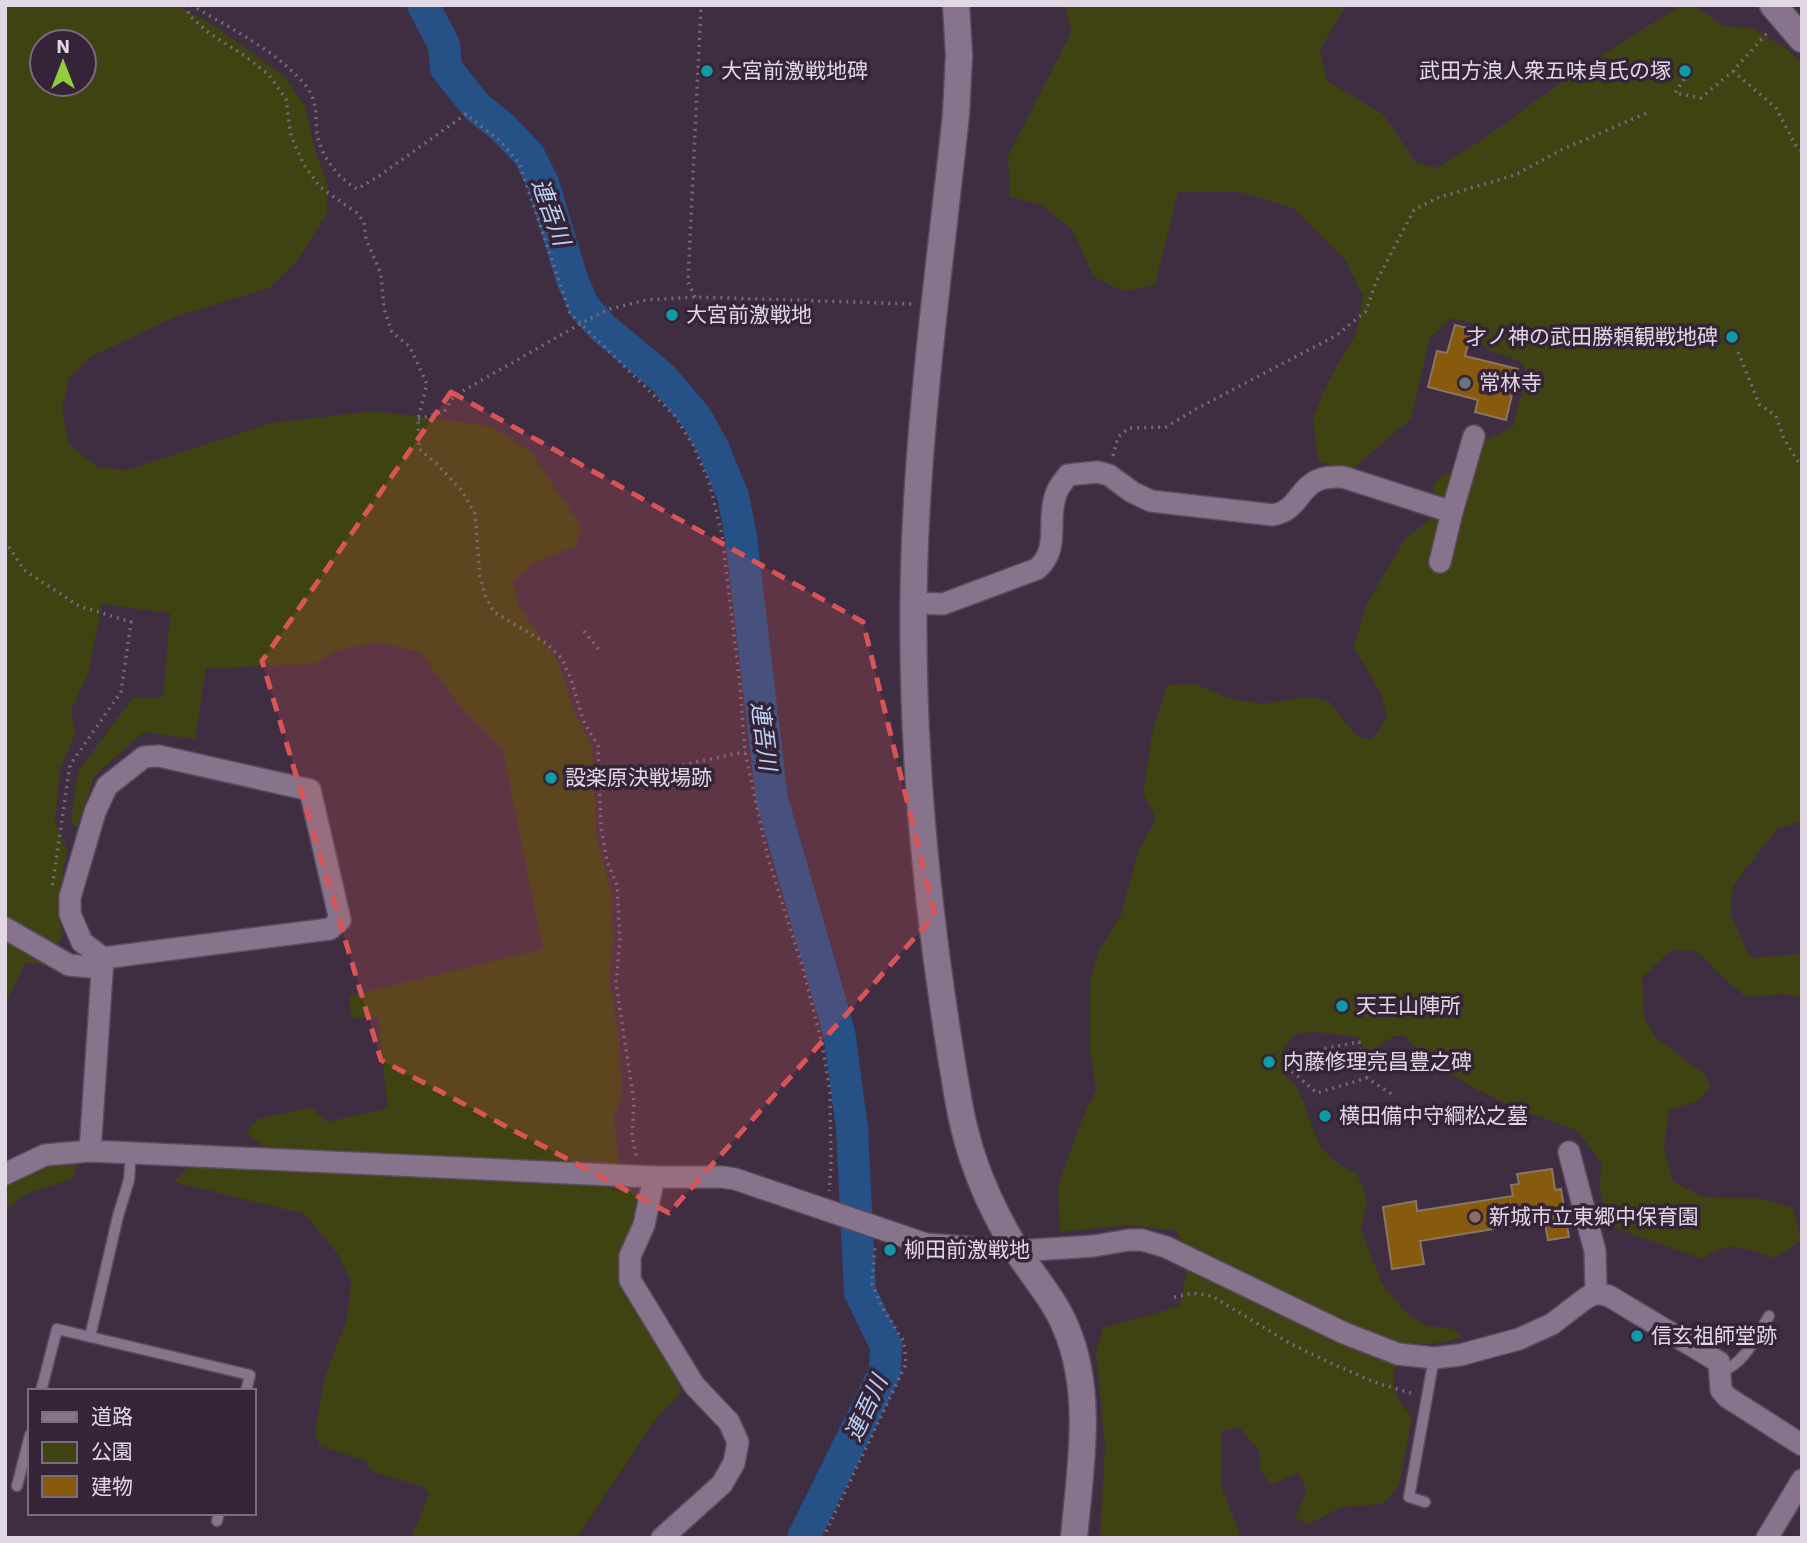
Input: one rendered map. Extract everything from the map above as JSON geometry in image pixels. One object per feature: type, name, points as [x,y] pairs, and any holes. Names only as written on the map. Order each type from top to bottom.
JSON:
[{"type":"street","points":[[956,5],[959,55],[956,114],[918,486],[915,715],[926,878],[958,1101],[969,1150],[990,1201],[1017,1251],[1066,1327],[1079,1366],[1083,1409],[1074,1538]]},
{"type":"street","points":[[1773,16],[1802,38]]},
{"type":"street","points":[[1440,562],[1474,436]]},
{"type":"street","points":[[915,603],[943,604],[1037,569],[1045,562],[1051,550],[1055,496],[1068,475],[1097,472],[1109,475],[1132,492],[1151,501],[1273,515],[1284,513],[1314,482],[1327,477],[1343,477],[1452,512]]},
{"type":"street","points":[[5,928],[69,965],[102,963],[330,929],[341,920],[310,790],[159,756],[144,757],[107,786],[95,812],[70,897],[70,914],[82,942],[102,963],[90,1151]]},
{"type":"street","points":[[5,1174],[45,1155],[90,1151],[645,1176],[722,1177],[735,1179],[926,1244],[1017,1251],[1142,1240],[1166,1247],[1344,1333],[1398,1353],[1434,1358],[1460,1355],[1519,1339],[1552,1324],[1596,1293],[1609,1296],[1719,1362],[1721,1391],[1802,1445]]},
{"type":"street","points":[[1569,1152],[1595,1251],[1596,1293]]},
{"type":"street","points":[[645,1176],[644,1225],[630,1256],[629,1280],[694,1385],[729,1422],[738,1442],[734,1463],[722,1484],[662,1538]]},
{"type":"street","points":[[1767,1538],[1801,1482]]},
{"type":"lane","points":[[90,1337],[129,1180],[131,1153]]},
{"type":"lane","points":[[1721,1372],[1734,1367],[1743,1357],[1769,1316]]},
{"type":"lane","points":[[42,1389],[57,1329],[250,1375],[246,1389]]},
{"type":"lane","points":[[1425,1502],[1409,1497],[1434,1358]]},
{"type":"lane","points":[[17,1486],[28,1443]]},
{"type":"path","points":[[185,5],[190,16],[209,33],[269,75],[286,99],[291,136],[304,165],[320,187],[357,213],[364,222],[366,239],[381,274],[384,309],[392,332],[410,347],[427,384],[418,419],[419,449],[462,491],[475,514],[480,576],[485,595],[494,612],[547,643],[562,659],[583,720],[598,746],[601,828],[607,861],[617,885],[620,939],[616,983],[634,1102],[632,1136],[645,1176]]},
{"type":"path","points":[[191,5],[270,52],[307,87],[316,104],[317,133],[321,149],[347,184],[356,189],[379,176],[466,114],[501,142],[519,163],[570,313],[674,415],[693,445],[709,482],[723,548],[740,685],[745,752],[768,858],[803,969],[822,1044],[830,1092],[829,1211]]},
{"type":"path","points":[[695,297],[688,282],[701,5]]},
{"type":"path","points":[[1684,79],[1675,93],[1701,98],[1733,71],[1773,16]]},
{"type":"path","points":[[1733,71],[1776,108],[1797,148],[1802,151]]},
{"type":"path","points":[[1109,475],[1118,437],[1129,428],[1166,427],[1337,335],[1366,311],[1376,282],[1414,210],[1437,198],[1515,175],[1561,150],[1649,112]]},
{"type":"path","points":[[418,419],[444,412],[454,396],[579,324],[610,309],[646,300],[695,297],[936,305]]},
{"type":"path","points":[[1738,352],[1759,404],[1776,416],[1784,439],[1802,468]]},
{"type":"path","points":[[5,541],[24,570],[79,606],[131,622],[121,692],[70,765],[51,891],[70,897]]},
{"type":"path","points":[[584,631],[599,650]]},
{"type":"path","points":[[662,769],[745,752]]},
{"type":"path","points":[[1367,1078],[1317,1093],[1288,1068],[1317,1050],[1359,1042],[1367,1078],[1393,1095]]},
{"type":"path","points":[[823,1538],[906,1364],[904,1342],[882,1307],[872,1284],[879,1228]]},
{"type":"path","points":[[1174,1297],[1193,1293],[1212,1296],[1291,1344],[1326,1361],[1374,1382],[1427,1398]]},
{"type":"highlighted area","points":[[451,392],[863,622],[935,915],[669,1213],[381,1060],[262,661]]},
{"type":"green space","points":[[5,5],[178,5],[219,29],[284,76],[305,106],[314,147],[328,186],[327,213],[297,261],[269,288],[177,316],[90,357],[69,378],[62,410],[69,444],[97,467],[127,470],[272,423],[374,411],[491,426],[531,452],[581,526],[576,546],[532,564],[513,581],[518,605],[559,663],[572,706],[592,747],[596,834],[611,892],[613,941],[609,980],[619,1038],[622,1094],[614,1119],[618,1159],[637,1199],[625,1255],[674,1362],[681,1392],[655,1420],[577,1538],[411,1538],[429,1495],[424,1487],[370,1471],[366,1461],[320,1446],[315,1432],[324,1379],[347,1319],[351,1281],[339,1256],[305,1214],[174,1182],[189,1166],[260,1167],[265,1147],[246,1133],[258,1119],[311,1107],[327,1122],[388,1108],[378,1018],[351,1018],[349,996],[543,949],[503,750],[463,710],[420,652],[380,643],[341,649],[314,664],[206,668],[195,739],[144,732],[94,776],[77,828],[71,822],[78,771],[133,698],[163,697],[170,613],[102,604],[88,673],[71,711],[75,734],[60,769],[55,823],[67,849],[57,907],[63,936],[46,966],[26,962],[5,1004]]},
{"type":"green space","points":[[1064,5],[1346,5],[1320,50],[1327,81],[1383,114],[1415,162],[1436,168],[1479,142],[1580,69],[1680,6],[1695,7],[1724,26],[1753,28],[1785,48],[1802,63],[1802,821],[1777,829],[1733,885],[1730,913],[1750,958],[1802,954],[1802,998],[1784,994],[1746,997],[1697,951],[1671,950],[1642,978],[1644,1018],[1655,1037],[1704,1074],[1711,1087],[1697,1101],[1669,1110],[1664,1148],[1673,1182],[1704,1197],[1764,1199],[1793,1208],[1801,1240],[1775,1258],[1730,1247],[1703,1259],[1612,1227],[1600,1192],[1601,1162],[1576,1130],[1516,1108],[1470,1086],[1435,1065],[1404,1036],[1394,1036],[1367,1054],[1358,1037],[1316,1032],[1295,1034],[1283,1049],[1281,1069],[1298,1091],[1323,1149],[1342,1166],[1357,1173],[1367,1200],[1361,1230],[1382,1284],[1409,1316],[1428,1326],[1455,1329],[1461,1337],[1432,1344],[1402,1343],[1395,1365],[1395,1390],[1412,1417],[1399,1485],[1383,1504],[1341,1507],[1309,1524],[1295,1518],[1307,1490],[1298,1473],[1270,1485],[1260,1469],[1259,1451],[1239,1427],[1222,1431],[1222,1488],[1241,1538],[1100,1538],[1105,1447],[1096,1351],[1103,1328],[1180,1306],[1187,1270],[1178,1231],[1127,1225],[1060,1232],[1058,1186],[1083,1117],[1096,1090],[1090,1051],[1090,981],[1099,951],[1121,915],[1138,852],[1156,818],[1143,793],[1153,729],[1168,685],[1196,684],[1227,698],[1262,704],[1310,697],[1330,702],[1356,736],[1372,740],[1387,717],[1381,694],[1354,647],[1366,605],[1405,539],[1435,515],[1433,486],[1443,474],[1471,469],[1485,441],[1513,427],[1527,374],[1522,362],[1486,349],[1475,324],[1452,318],[1430,337],[1411,419],[1351,470],[1318,461],[1313,417],[1330,378],[1357,332],[1363,295],[1345,260],[1293,208],[1241,192],[1178,192],[1155,285],[1123,291],[1094,277],[1073,231],[1042,205],[1010,197],[1008,156],[1072,31]]},
{"type":"green space","points":[[76,1160],[74,1178],[26,1194],[5,1211],[5,1166]]},
{"type":"building","points":[[1455,325],[1472,329],[1465,356],[1518,369],[1506,420],[1475,412],[1478,400],[1428,387],[1437,351],[1447,353]]},
{"type":"building","name":"新城市立東郷中保育園","points":[[1552,1169],[1555,1190],[1561,1189],[1569,1237],[1548,1240],[1545,1223],[1420,1241],[1424,1264],[1392,1269],[1383,1207],[1416,1201],[1417,1211],[1513,1196],[1511,1185],[1519,1184],[1517,1174]]},
{"type":"waterway","name":"連吾川","points":[[423,5],[444,45],[446,68],[477,107],[502,127],[529,155],[543,183],[572,279],[584,307],[603,328],[663,378],[696,417],[714,450],[733,496],[741,537],[772,800],[839,1032],[852,1128],[860,1292],[886,1346],[885,1372],[803,1538]]},
{"type":"place","name":"大宮前激戦地碑","points":[[707,71]]},
{"type":"place","name":"武田方浪人衆五味貞氏の塚","points":[[1685,71]]},
{"type":"place","name":"大宮前激戦地","points":[[672,315]]},
{"type":"place","name":"才ノ神の武田勝頼観戦地碑","points":[[1732,337]]},
{"type":"place","name":"常林寺","points":[[1465,383]]},
{"type":"place","name":"設楽原決戦場跡","points":[[551,778]]},
{"type":"place","name":"天王山陣所","points":[[1342,1006]]},
{"type":"place","name":"内藤修理亮昌豊之碑","points":[[1269,1062]]},
{"type":"place","name":"横田備中守綱松之墓","points":[[1325,1116]]},
{"type":"place","name":"新城市立東郷中保育園","points":[[1475,1217]]},
{"type":"place","name":"柳田前激戦地","points":[[890,1250]]},
{"type":"place","name":"信玄祖師堂跡","points":[[1637,1336]]}]
